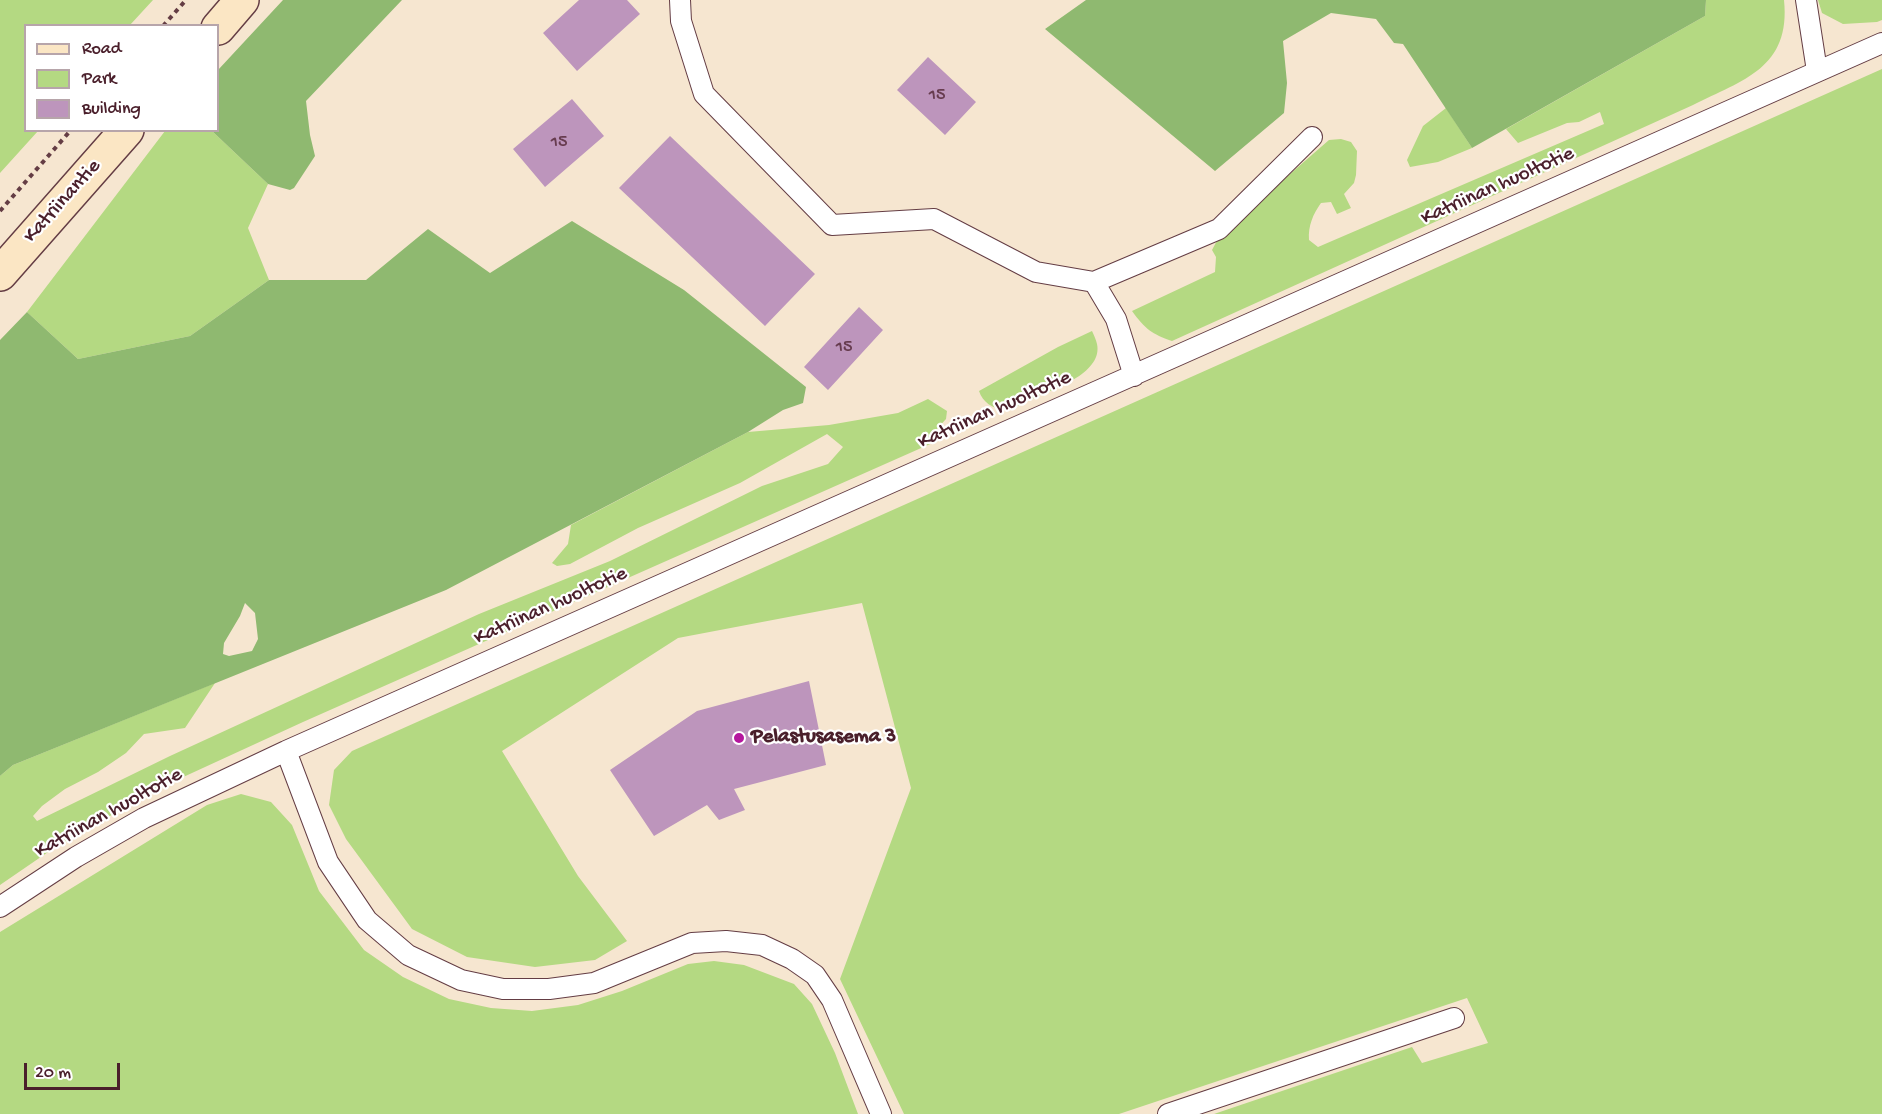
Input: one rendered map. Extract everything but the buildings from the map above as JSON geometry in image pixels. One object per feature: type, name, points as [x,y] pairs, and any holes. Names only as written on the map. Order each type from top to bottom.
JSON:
[{"type":"main road","points":[[219,27],[242,0]]},
{"type":"main road","name":"Katriinantie","points":[[0,274],[125,132]]},
{"type":"lane","points":[[680,0],[681,21],[704,94],[832,225],[934,219],[1036,272],[1094,282],[1219,229],[1312,137]]},
{"type":"lane","points":[[1806,0],[1817,71]]},
{"type":"lane","name":"Katriinan huoltotie","points":[[0,907],[76,857],[144,818],[286,751],[1882,43]]},
{"type":"lane","points":[[1094,282],[1116,319],[1134,376]]},
{"type":"lane","points":[[286,751],[328,862],[366,920],[408,955],[461,980],[503,988],[549,989],[594,983],[692,943],[726,941],[762,945],[792,959],[815,975],[832,1000],[881,1114]]},
{"type":"lane","points":[[1168,1114],[1454,1018]]},
{"type":"path","points":[[165,24],[186,0]]},
{"type":"path","points":[[0,211],[69,132]]},
{"type":"green space","points":[[0,0],[153,0],[131,24],[24,24],[24,132],[37,132],[0,173]]},
{"type":"green space","points":[[283,0],[402,0],[306,101],[315,156],[294,188],[290,190],[268,184],[213,132],[219,132],[219,69]]},
{"type":"green space","points":[[1086,0],[1706,0],[1705,16],[1472,148],[1403,44],[1394,43],[1376,19],[1331,13],[1283,41],[1287,83],[1284,113],[1215,171],[1045,29]]},
{"type":"green space","points":[[1706,0],[1784,0],[1784,23],[1780,42],[1760,69],[1746,79],[1172,341],[1149,330],[1132,311],[1215,272],[1216,257],[1212,250],[1220,235],[1329,140],[1341,139],[1351,142],[1357,151],[1356,175],[1354,183],[1344,194],[1351,208],[1337,214],[1331,202],[1321,203],[1316,211],[1310,225],[1309,240],[1318,247],[1604,124],[1600,112],[1579,122],[1567,123],[1518,143],[1506,129],[1705,16]]},
{"type":"green space","points":[[1818,0],[1882,0],[1882,20],[1843,24],[1822,13]]},
{"type":"green space","points":[[1882,69],[1882,1114],[1214,1114],[1412,1047],[1422,1063],[1488,1043],[1467,998],[1119,1114],[904,1114],[840,979],[911,788],[862,603],[678,638],[502,751],[578,876],[627,941],[595,960],[535,967],[467,957],[412,929],[346,839],[329,805],[334,770],[352,751]]},
{"type":"green space","points":[[1446,108],[1472,148],[1438,162],[1410,167],[1407,160],[1423,126]]},
{"type":"green space","points":[[164,132],[213,132],[268,184],[248,228],[269,280],[190,336],[78,359],[27,312]]},
{"type":"green space","points":[[572,221],[684,290],[806,387],[803,403],[783,410],[748,432],[446,590],[13,765],[0,776],[0,340],[27,312],[78,359],[190,336],[269,280],[366,280],[428,229],[490,273]],"holes":[[[245,603],[255,613],[258,639],[252,651],[229,656],[223,654],[224,643]]]},
{"type":"green space","points":[[1092,331],[1097,344],[1097,354],[1093,363],[1077,378],[1008,409],[994,407],[981,395],[979,391],[1058,347]]},
{"type":"green space","points":[[928,399],[947,411],[946,419],[936,430],[937,441],[155,790],[51,850],[0,885],[0,776],[13,765],[215,683],[185,728],[144,734],[126,753],[98,772],[65,789],[42,806],[33,816],[37,821],[170,756],[479,614],[610,561],[762,486],[828,464],[843,447],[827,434],[740,483],[638,528],[570,564],[557,566],[552,563],[568,544],[571,525],[748,432],[829,425],[898,413]]},
{"type":"green space","points":[[241,794],[271,802],[292,825],[319,891],[364,950],[403,977],[449,999],[491,1008],[532,1011],[578,1005],[622,991],[688,964],[714,961],[744,965],[794,984],[812,1004],[835,1053],[858,1114],[0,1114],[0,932],[207,805]]},
{"type":"place","name":"Pelastusasema 3","points":[[739,738]]}]
